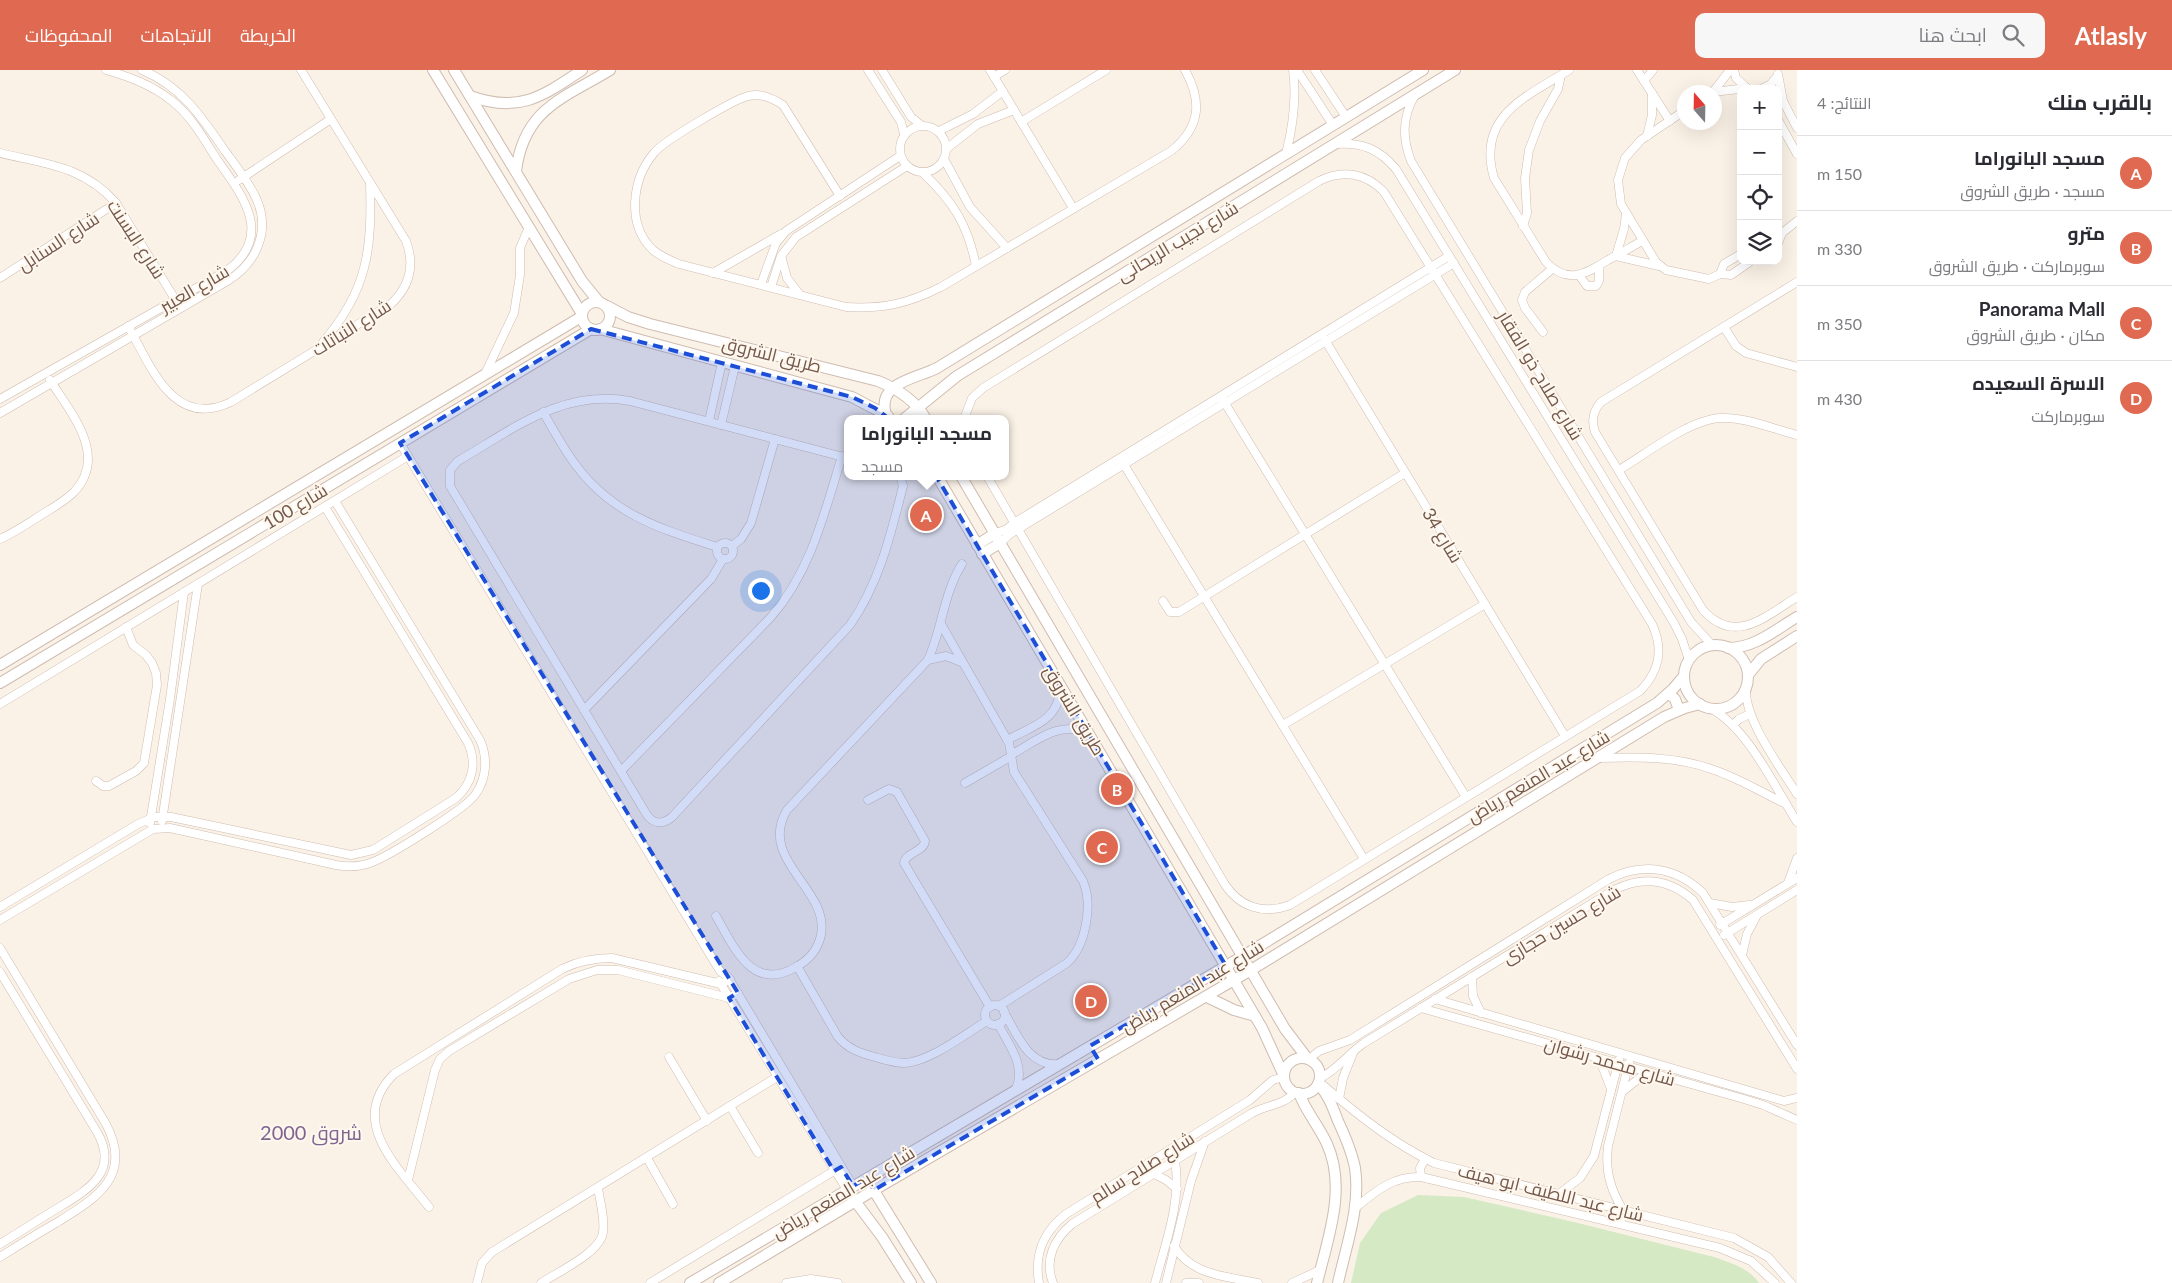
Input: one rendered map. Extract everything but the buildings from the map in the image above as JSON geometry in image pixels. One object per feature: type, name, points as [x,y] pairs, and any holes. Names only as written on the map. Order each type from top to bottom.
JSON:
[{"type":"street","name":"شارع العبير","points":[[0,400],[228,270],[245,252],[251,236],[251,218],[245,202],[193,123],[177,106],[146,84],[106,70]]},
{"type":"street","name":"شارع العبير","points":[[0,413],[238,274],[246,267],[257,250],[262,230],[260,209],[257,199],[243,177],[193,106],[172,87],[142,70]]},
{"type":"street","name":"شارع النباتات","points":[[128,326],[166,390],[184,405],[196,408],[216,408],[231,402],[391,304],[404,289],[408,280],[411,260],[406,241],[300,70]]},
{"type":"street","points":[[433,70],[582,315],[584,324],[595,329],[604,327],[610,320],[610,315],[603,304],[586,305],[582,315]]},
{"type":"street","name":"طريق الشروق","points":[[454,70],[587,289],[603,304],[646,323],[863,377],[893,387],[918,407],[923,415]]},
{"type":"street","points":[[470,96],[492,103],[515,104],[530,101],[555,88],[582,70]]},
{"type":"street","points":[[516,171],[519,150],[527,131],[540,115],[562,99],[610,70]]},
{"type":"street","points":[[868,70],[901,122],[904,134]]},
{"type":"street","points":[[882,70],[911,116],[921,126]]},
{"type":"street","points":[[1005,70],[992,73],[1074,208]]},
{"type":"street","points":[[1021,122],[1106,70]]},
{"type":"street","points":[[840,196],[783,105],[772,98],[760,95],[747,96],[669,139],[655,151],[644,166],[634,202],[637,220],[647,242],[664,258],[679,264],[846,307],[870,309],[895,306],[919,298],[976,266],[1171,151],[1182,142],[1196,117],[1195,89],[1185,70]]},
{"type":"street","points":[[1286,154],[1292,131],[1295,107],[1293,70]]},
{"type":"street","points":[[1298,70],[1333,125]]},
{"type":"street","points":[[1314,70],[1346,117]]},
{"type":"street","name":"شارع نجيب الريحانى","points":[[893,387],[929,372],[1423,70]]},
{"type":"street","name":"شارع نجيب الريحانى","points":[[909,415],[940,387],[974,365],[1455,70]]},
{"type":"street","points":[[1569,70],[1514,105],[1502,118],[1492,136],[1489,156],[1494,178],[1546,262],[1552,269],[1565,275],[1579,276],[1642,240]]},
{"type":"street","points":[[1637,70],[1670,121]]},
{"type":"street","points":[[1644,81],[1653,70]]},
{"type":"street","points":[[1719,85],[1730,70]]},
{"type":"street","points":[[1734,70],[1736,78],[1745,85]]},
{"type":"street","points":[[1769,85],[1779,72]]},
{"type":"street","points":[[1779,72],[1783,102],[1797,128]]},
{"type":"street","points":[[1523,226],[1527,214],[1525,178],[1529,150],[1540,121],[1558,89],[1561,75]]},
{"type":"street","points":[[555,88],[562,99]]},
{"type":"street","points":[[1722,91],[1737,89]]},
{"type":"street","points":[[939,132],[973,114],[1003,91]]},
{"type":"street","points":[[1647,136],[1652,115],[1652,93]]},
{"type":"street","name":"شارع صلاح ذو الفقار","points":[[1416,94],[1409,106],[1405,120],[1404,134],[1411,162],[1697,630],[1712,645]]},
{"type":"street","points":[[946,149],[978,124],[1014,110]]},
{"type":"street","points":[[1659,266],[1626,214],[1618,192],[1620,168],[1632,148],[1677,116]]},
{"type":"street","points":[[233,183],[331,119]]},
{"type":"street","points":[[922,172],[935,169],[944,159],[946,149],[943,137],[939,132],[930,127],[921,126],[904,134],[899,148],[900,156],[907,166],[922,172],[953,205],[964,224],[972,245],[976,266]]},
{"type":"street","points":[[1782,127],[1797,154]]},
{"type":"street","name":"شارع صلاح ذو الفقار","points":[[1336,144],[1350,143],[1376,150],[1396,169],[1682,639],[1689,660]]},
{"type":"street","name":"شارع البسنت","points":[[0,153],[80,174],[94,182],[116,204],[181,308]]},
{"type":"street","points":[[713,272],[786,231],[900,156]]},
{"type":"street","points":[[944,159],[970,207],[1007,248]]},
{"type":"street","points":[[771,287],[782,256],[796,237],[907,166]]},
{"type":"street","points":[[965,415],[968,405],[983,388],[1327,177],[1336,174],[1354,174],[1371,180],[1384,192],[1436,274],[1652,624],[1658,640],[1657,664],[1646,685],[1290,905],[1272,910],[1252,907],[1236,898],[1224,883],[989,480]]},
{"type":"street","points":[[319,347],[346,312],[364,273],[371,231],[370,183]]},
{"type":"street","points":[[1413,197],[1427,188]]},
{"type":"street","name":"شارع السنابل","points":[[0,278],[116,204]]},
{"type":"street","points":[[1616,256],[1626,214]]},
{"type":"street","points":[[1782,232],[1797,221]]},
{"type":"street","points":[[485,374],[514,313],[520,275],[520,248],[529,227]]},
{"type":"street","points":[[761,284],[776,243],[786,231]]},
{"type":"street","points":[[782,256],[782,267],[787,278],[801,296]]},
{"type":"street","points":[[1616,256],[1705,279],[1713,278],[1720,274],[1731,275],[1745,265]]},
{"type":"street","points":[[1720,274],[1722,266],[1737,256]]},
{"type":"street","points":[[980,549],[997,538],[1014,522],[1220,395],[1431,267],[1451,260]]},
{"type":"street","points":[[997,538],[1018,530],[1225,404],[1436,274],[1451,260]]},
{"type":"street","points":[[1579,276],[1587,286],[1596,286],[1599,280],[1599,266]]},
{"type":"street","points":[[1543,332],[1525,308],[1522,300],[1525,292],[1552,269]]},
{"type":"street","points":[[1797,282],[1601,402],[1594,413],[1593,426],[1703,610],[1717,622],[1726,626],[1753,624],[1797,597]]},
{"type":"street","points":[[1075,283],[1085,297]]},
{"type":"street","name":"شارع 100","points":[[0,665],[582,315]]},
{"type":"street","points":[[1494,328],[1508,320]]},
{"type":"street","points":[[1724,327],[1736,346],[1746,354],[1797,367]]},
{"type":"street","name":"طريق الشروق","points":[[595,329],[852,397],[885,415]]},
{"type":"street","name":"شارع 100","points":[[0,683],[400,443],[595,329]]},
{"type":"street","name":"شارع 34","points":[[1321,334],[1565,736]]},
{"type":"street","points":[[964,351],[974,365]]},
{"type":"street","points":[[709,421],[722,362]]},
{"type":"street","points":[[721,425],[735,366]]},
{"type":"street","points":[[0,539],[66,499],[80,484],[85,474],[88,457],[86,440],[46,374]]},
{"type":"street","points":[[889,415],[885,400],[893,387]]},
{"type":"street","points":[[1220,395],[1466,797]]},
{"type":"street","points":[[844,457],[630,400],[609,398],[575,400],[543,412],[458,461],[450,470],[448,481],[621,772],[650,818],[657,822],[665,822],[672,817],[753,732],[850,625],[859,611],[883,559],[903,486],[901,480]]},
{"type":"street","points":[[543,412],[575,465],[606,498],[645,522],[717,548]]},
{"type":"street","points":[[1618,470],[1690,426],[1712,419],[1734,419],[1797,435]]},
{"type":"street","points":[[732,546],[741,538],[751,524],[775,439]]},
{"type":"street","points":[[400,443],[720,971],[730,979],[837,1169]]},
{"type":"street","points":[[0,704],[408,456]]},
{"type":"street","points":[[1120,457],[1364,859]]},
{"type":"street","points":[[621,772],[771,617],[788,596],[803,571],[815,544],[844,460]]},
{"type":"street","points":[[1163,601],[1170,612],[1174,613],[1205,597],[1405,473]]},
{"type":"street","name":"طريق الشروق","points":[[939,480],[1255,1016],[1274,1051],[1284,1077]]},
{"type":"street","name":"طريق الشروق","points":[[963,480],[1288,1034],[1308,1059]]},
{"type":"street","points":[[0,920],[149,830],[161,828],[336,865],[355,866],[378,860],[466,805],[476,794],[484,775],[485,760],[483,746],[335,501]]},
{"type":"street","points":[[0,907],[151,818],[162,816],[351,855],[373,850],[456,798],[465,789],[471,778],[474,761],[471,749],[325,507]]},
{"type":"street","points":[[717,548],[723,543],[732,546]]},
{"type":"street","points":[[584,710],[711,579],[723,559],[731,557],[733,552],[732,546]]},
{"type":"street","points":[[717,548],[717,554],[723,559]]},
{"type":"street","points":[[716,916],[739,956],[749,966],[762,972],[776,974],[797,966],[808,958],[816,948],[821,935],[822,921],[818,909],[780,845],[779,830],[783,816],[928,660],[941,624],[953,580],[962,564]]},
{"type":"street","points":[[161,828],[198,584]]},
{"type":"street","points":[[149,830],[170,700],[184,592]]},
{"type":"street","points":[[1283,725],[1485,604]]},
{"type":"street","points":[[1728,648],[1752,644],[1797,617]]},
{"type":"street","points":[[399,628],[408,622]]},
{"type":"street","points":[[868,800],[889,788],[897,792],[926,843],[905,859],[905,865],[990,1007],[1001,1009],[1070,960],[1079,946],[1089,909],[1083,881],[1014,772],[1007,740],[941,624]]},
{"type":"street","points":[[96,781],[103,786],[107,786],[139,769],[146,760],[157,679],[149,658],[133,645],[126,627]]},
{"type":"street","points":[[1682,639],[1691,636],[1697,630]]},
{"type":"street","points":[[1748,675],[1761,659],[1797,636]]},
{"type":"street","points":[[1752,644],[1754,651],[1761,659]]},
{"type":"street","points":[[1797,794],[1750,714],[1745,697],[1748,675],[1744,661],[1728,648],[1712,645],[1699,650],[1689,660],[1684,676],[1686,690],[1733,725],[1747,741],[1797,822]]},
{"type":"street","points":[[928,660],[946,656],[962,662]]},
{"type":"street","points":[[0,658],[12,658]]},
{"type":"street","name":"شارع عبد المنعم رياض","points":[[690,1283],[1243,956],[1656,703],[1668,694],[1684,676]]},
{"type":"street","points":[[1007,740],[1050,716],[1058,704],[1060,685]]},
{"type":"street","points":[[1705,706],[1725,708],[1738,700],[1746,688]]},
{"type":"street","points":[[1668,694],[1677,702],[1680,710]]},
{"type":"street","points":[[155,698],[180,701]]},
{"type":"street","name":"شارع عبد المنعم رياض","points":[[719,1283],[1017,1106],[1207,997],[1597,758],[1680,710],[1705,706]]},
{"type":"street","points":[[1733,725],[1739,719],[1750,714]]},
{"type":"street","points":[[965,783],[1062,728],[1076,728],[1088,733]]},
{"type":"street","points":[[149,741],[163,744]]},
{"type":"street","points":[[1597,758],[1645,756],[1683,761],[1714,770],[1784,803]]},
{"type":"street","points":[[1444,833],[1452,846]]},
{"type":"street","points":[[1788,883],[1797,858]]},
{"type":"street","name":"شارع حسين حجازى","points":[[1308,1059],[1319,1051],[1350,1040],[1620,873],[1646,868],[1671,872],[1694,884],[1710,903],[1797,1045]]},
{"type":"street","points":[[51,876],[57,885]]},
{"type":"street","points":[[1712,930],[1797,878]]},
{"type":"street","name":"شارع حسين حجازى","points":[[1319,1081],[1354,1050],[1614,890],[1637,881],[1661,882],[1684,892],[1693,900],[1797,1069]]},
{"type":"street","points":[[1718,939],[1795,892]]},
{"type":"street","points":[[1710,903],[1732,907],[1753,905]]},
{"type":"street","points":[[1742,955],[1747,934],[1757,915]]},
{"type":"street","points":[[0,948],[110,1132],[115,1157],[112,1174],[98,1196],[0,1257]]},
{"type":"street","points":[[429,1207],[379,1138],[374,1122],[374,1105],[382,1088],[394,1074],[562,969],[586,960],[603,958],[620,960],[721,984],[730,979]]},
{"type":"street","points":[[797,966],[838,1037],[853,1050],[867,1055],[892,1062],[915,1061],[930,1055],[987,1021]]},
{"type":"street","points":[[408,1180],[437,1065],[444,1055],[569,979],[597,970],[618,970],[729,998],[738,993]]},
{"type":"street","points":[[720,971],[718,977],[721,984],[777,1077],[850,1188],[855,1201],[882,1237],[911,1283]]},
{"type":"street","points":[[0,972],[97,1132],[104,1154],[103,1169],[90,1188],[1,1242],[8,1252]]},
{"type":"street","points":[[1472,977],[1473,996],[1481,1013]]},
{"type":"street","points":[[1425,993],[1433,1001]]},
{"type":"street","points":[[1207,997],[1224,1006],[1255,1016]]},
{"type":"street","name":"شارع محمد رشوان","points":[[1433,1001],[1481,1013],[1784,1101],[1797,1098]]},
{"type":"street","points":[[987,1021],[986,1012],[990,1007]]},
{"type":"street","name":"شارع محمد رشوان","points":[[1422,1008],[1763,1105],[1797,1120]]},
{"type":"street","points":[[987,1021],[992,1024],[998,1024],[1004,1018],[1001,1009]]},
{"type":"street","points":[[1001,1009],[1033,1057],[1042,1063],[1059,1064]]},
{"type":"street","points":[[998,1024],[1019,1066],[1020,1077],[1013,1091],[1017,1106]]},
{"type":"street","points":[[457,1034],[463,1043]]},
{"type":"street","points":[[1090,1046],[1098,1059]]},
{"type":"street","points":[[1339,1099],[1346,1068],[1354,1050]]},
{"type":"street","points":[[1560,1194],[1580,1178],[1594,1156],[1620,1053]]},
{"type":"street","points":[[1620,1224],[1623,1210],[1610,1186],[1606,1159],[1631,1056]]},
{"type":"street","points":[[669,1057],[707,1121]]},
{"type":"street","points":[[1599,1058],[1611,1090]]},
{"type":"street","points":[[1317,1283],[1335,1207],[1336,1176],[1328,1145],[1322,1131],[1297,1093],[1288,1086],[1284,1077],[1287,1065],[1296,1059],[1308,1059],[1318,1067],[1319,1081],[1328,1096],[1350,1148],[1356,1180],[1354,1209],[1338,1283]]},
{"type":"street","points":[[1622,1092],[1647,1072]]},
{"type":"street","points":[[477,1283],[482,1262],[492,1252],[648,1158],[777,1077]]},
{"type":"street","name":"شارع صلاح سالم","points":[[1039,1283],[1038,1258],[1041,1245],[1047,1233],[1056,1222],[1250,1100],[1273,1080],[1284,1077]]},
{"type":"street","points":[[1297,1093],[1310,1091],[1319,1081]]},
{"type":"street","name":"شارع عبد اللطيف ابو هيف","points":[[1319,1081],[1371,1126],[1434,1163],[1740,1240],[1768,1257],[1791,1283]]},
{"type":"street","name":"شارع صلاح سالم","points":[[1053,1283],[1049,1268],[1051,1255],[1055,1243],[1062,1232],[1252,1113],[1264,1106],[1283,1102],[1297,1093]]},
{"type":"street","points":[[730,1106],[758,1153]]},
{"type":"street","points":[[1166,1283],[1195,1167],[1206,1142]]},
{"type":"street","points":[[648,1158],[673,1204]]},
{"type":"street","points":[[1421,1177],[1420,1168],[1425,1159]]},
{"type":"street","points":[[1155,1283],[1177,1189],[1175,1160]]},
{"type":"street","points":[[650,1283],[837,1169]]},
{"type":"street","points":[[1154,1174],[1166,1180],[1177,1189]]},
{"type":"street","name":"شارع عبد اللطيف ابو هيف","points":[[1354,1209],[1392,1181],[1411,1176],[1421,1177],[1731,1251],[1760,1268],[1775,1283]]},
{"type":"street","points":[[867,1178],[931,1283]]},
{"type":"street","points":[[541,1283],[591,1251],[600,1242],[603,1230],[598,1188]]},
{"type":"street","points":[[1174,1246],[1184,1259],[1197,1269],[1258,1283]]},
{"type":"street","points":[[1292,1283],[1320,1270]]},
{"type":"street","points":[[786,1283],[811,1279],[838,1283]]},
{"type":"street","points":[[1186,1283],[1199,1283]]},
{"type":"highlighted area","points":[[591,329],[852,397],[875,408],[905,431],[929,464],[1226,966],[1090,1046],[1098,1059],[874,1190],[867,1178],[853,1186],[841,1167],[834,1171],[729,998],[738,993],[400,443]]},
{"type":"green space","points":[[1418,1195],[1464,1197],[1714,1257],[1745,1270],[1759,1283],[1351,1283],[1360,1243],[1381,1213]]},
{"type":"place","name":"مسجد البانوراما","points":[[926,515]]},
{"type":"place","name":"مترو","points":[[1117,789]]},
{"type":"place","name":"Panorama Mall","points":[[1102,847]]},
{"type":"place","name":"الاسرة السعيده","points":[[1091,1001]]},
{"type":"district","name":"شروق 2000","points":[[311,1132]]}]
